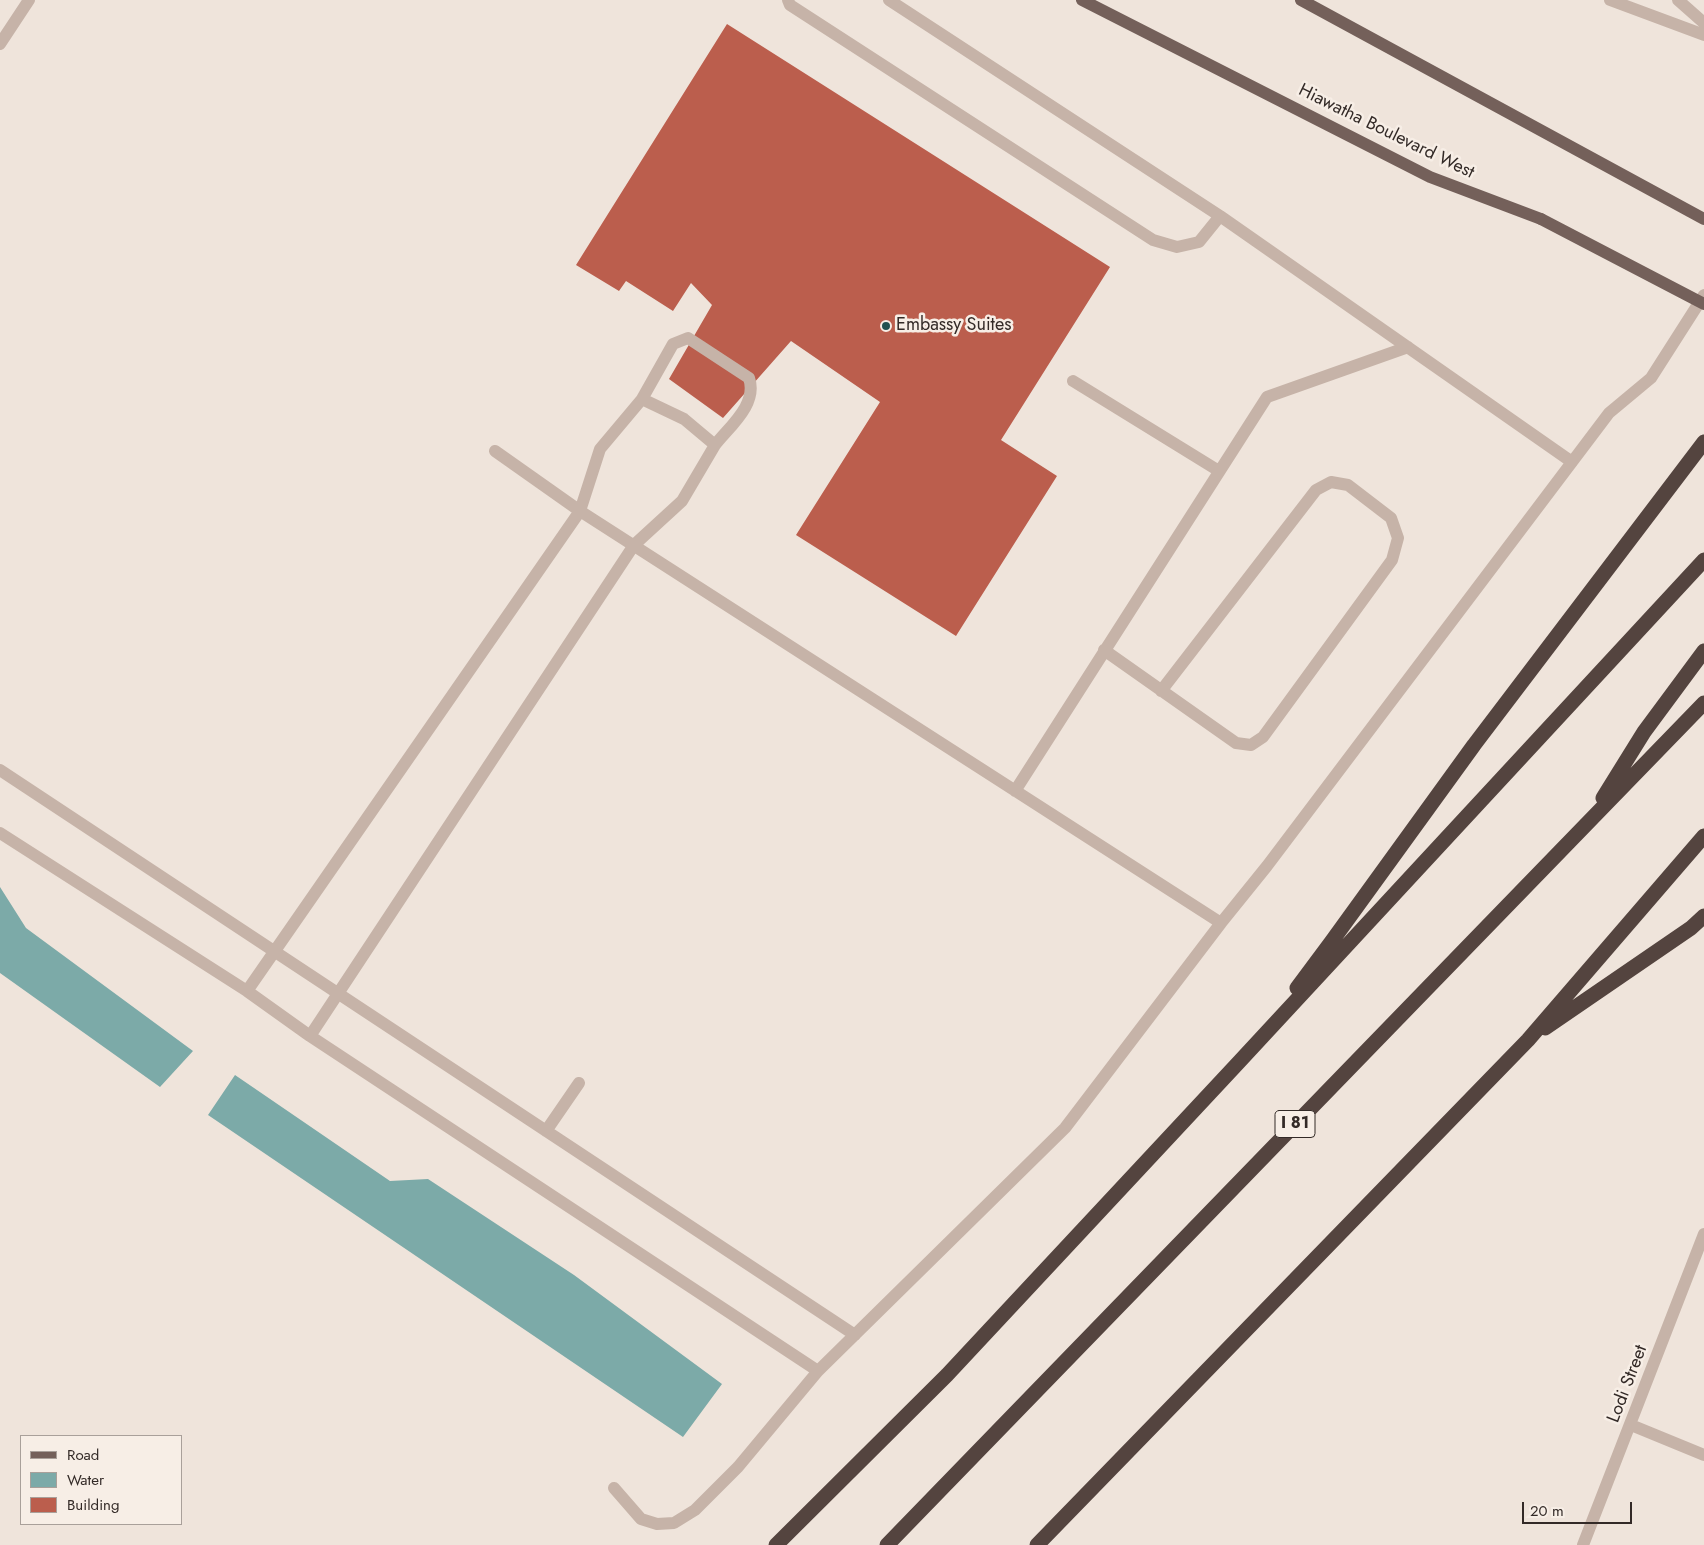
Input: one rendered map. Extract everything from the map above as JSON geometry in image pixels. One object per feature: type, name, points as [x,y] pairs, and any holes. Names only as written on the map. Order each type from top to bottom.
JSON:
[{"type":"highway","points":[[1240,1062],[1332,941],[1474,745],[1704,442]]},
{"type":"highway","points":[[776,1545],[948,1375],[1704,560]]},
{"type":"highway","points":[[1586,824],[1644,732],[1704,651]]},
{"type":"highway","name":"I 81","points":[[887,1545],[1704,703]]},
{"type":"highway","points":[[1037,1545],[1528,1040],[1704,836]]},
{"type":"highway","points":[[1528,1040],[1691,928],[1704,916]]},
{"type":"main road","name":"Hiawatha Boulevard West","points":[[1082,0],[1430,177],[1541,219],[1704,304]]},
{"type":"main road","points":[[1301,0],[1704,219]]},
{"type":"street","points":[[0,44],[29,0]]},
{"type":"street","points":[[788,0],[790,5],[1153,240],[1176,247],[1199,242],[1220,216]]},
{"type":"street","points":[[889,0],[1220,216],[1572,462]]},
{"type":"street","points":[[1610,0],[1704,35]]},
{"type":"street","points":[[1678,0],[1704,23]]},
{"type":"street","points":[[614,1488],[641,1519],[657,1524],[674,1523],[695,1510],[738,1467],[818,1371],[1065,1128],[1221,923],[1267,866],[1609,413],[1651,378],[1704,295]]},
{"type":"street","points":[[247,991],[580,511],[600,449],[642,399],[672,344],[688,338],[749,378],[752,387],[748,404],[715,445],[682,501],[634,546],[310,1036]]},
{"type":"street","points":[[1015,791],[1266,397],[1408,347]]},
{"type":"street","points":[[1073,381],[1219,471]]},
{"type":"street","points":[[642,399],[684,419],[715,445]]},
{"type":"street","points":[[495,451],[580,511],[1221,923]]},
{"type":"street","points":[[1104,650],[1160,690],[1236,743],[1251,745],[1263,737],[1392,560],[1398,538],[1391,518],[1348,485],[1331,482],[1316,490],[1160,690]]},
{"type":"street","points":[[0,770],[855,1335]]},
{"type":"street","points":[[0,833],[247,991],[310,1036],[818,1371]]},
{"type":"street","points":[[546,1131],[578,1083]]},
{"type":"street","name":"Lodi Street","points":[[1583,1545],[1704,1234]]},
{"type":"street","points":[[1631,1425],[1704,1454]]},
{"type":"water","points":[[0,887],[26,928],[193,1051],[160,1087],[0,973]]},
{"type":"water","points":[[235,1075],[390,1181],[428,1179],[574,1275],[722,1384],[683,1437],[208,1115]]},
{"type":"building","name":"Embassy Suites","points":[[727,24],[1110,267],[1001,440],[1057,476],[956,636],[796,535],[880,402],[791,341],[723,418],[669,379],[712,305],[691,283],[673,311],[626,281],[619,291],[576,265]]},
{"type":"place","name":"Embassy Suites","points":[[886,326]]}]
